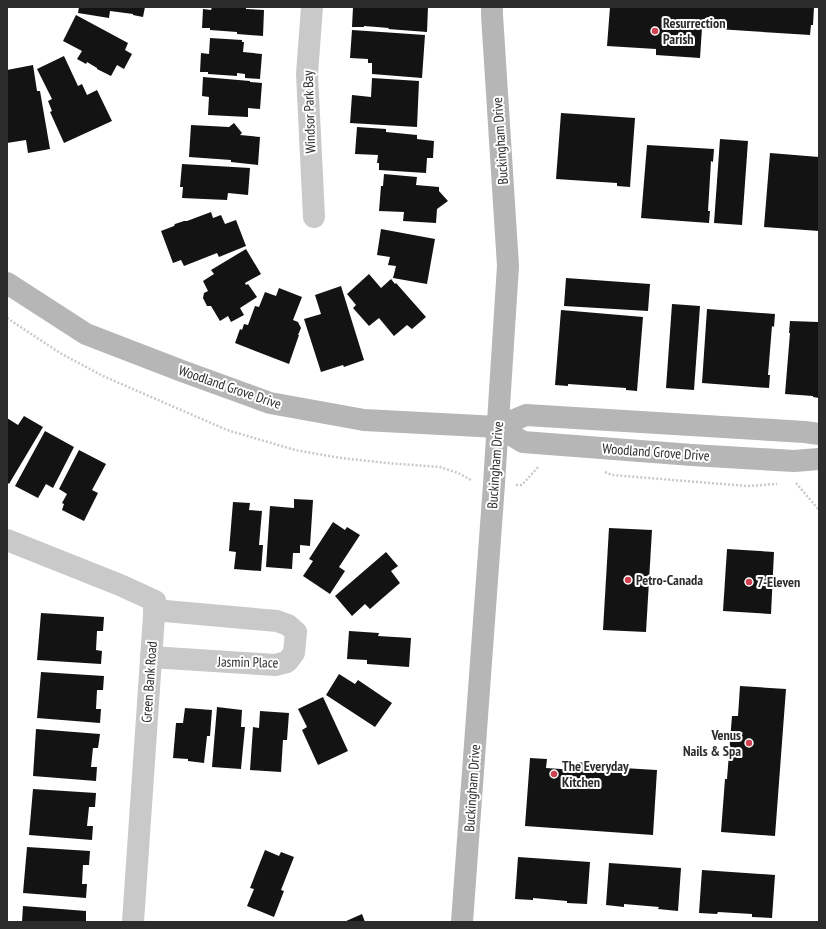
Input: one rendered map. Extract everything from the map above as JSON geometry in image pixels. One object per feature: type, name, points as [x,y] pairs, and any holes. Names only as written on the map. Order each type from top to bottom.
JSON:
[{"type":"street","name":"Windsor Park Bay","points":[[312,7],[307,74],[314,217]]},
{"type":"street","name":"Buckingham Drive","points":[[462,922],[498,427],[508,266],[492,7]]},
{"type":"street","name":"Woodland Grove Drive","points":[[7,283],[86,334],[270,403],[364,420],[498,427],[526,415],[819,434]]},
{"type":"street","name":"Woodland Grove Drive","points":[[498,427],[524,442],[794,461],[819,459]]},
{"type":"street","points":[[7,540],[120,585],[154,601],[154,610]]},
{"type":"street","name":"Green Bank Road","points":[[134,922],[154,610]]},
{"type":"street","name":"Jasmin Place","points":[[151,657],[275,665],[287,662],[294,653],[296,632],[288,625],[278,620],[154,610]]},
{"type":"path","points":[[796,483],[819,510]]},
{"type":"building","points":[[79,7],[145,7],[143,17],[110,11],[109,18],[78,13]]},
{"type":"building","points":[[212,7],[246,7],[246,9],[264,10],[263,36],[237,34],[237,32],[202,28],[203,9],[211,10]]},
{"type":"building","points":[[353,7],[428,7],[427,32],[364,26],[352,27]]},
{"type":"building","name":"Resurrection Parish","points":[[610,7],[814,7],[813,25],[811,25],[810,35],[702,28],[700,58],[656,55],[656,49],[607,46]]},
{"type":"building","points":[[76,15],[128,43],[125,50],[132,54],[124,69],[117,65],[111,76],[87,62],[86,64],[77,59],[82,51],[63,41]]},
{"type":"building","points":[[352,30],[425,35],[422,78],[372,74],[372,63],[368,63],[368,59],[350,58]]},
{"type":"building","points":[[210,38],[242,40],[242,42],[244,42],[243,52],[262,54],[260,79],[245,78],[245,74],[237,73],[237,76],[200,72],[201,53],[209,54]]},
{"type":"building","points":[[64,56],[78,86],[82,84],[87,95],[97,90],[112,121],[64,143],[50,112],[52,111],[48,101],[52,99],[37,69]]},
{"type":"building","points":[[33,65],[37,91],[40,91],[50,149],[28,153],[26,140],[7,143],[7,70]]},
{"type":"building","points":[[203,77],[262,83],[260,109],[248,108],[248,117],[208,115],[209,97],[202,96]]},
{"type":"building","points":[[372,78],[419,81],[417,127],[350,123],[352,95],[371,97]]},
{"type":"building","points":[[561,113],[635,118],[630,187],[617,186],[617,183],[556,179]]},
{"type":"building","points":[[234,123],[242,133],[240,135],[260,137],[258,165],[231,162],[231,160],[189,157],[191,125],[229,127]]},
{"type":"building","points":[[357,127],[386,129],[386,132],[417,135],[417,139],[434,141],[433,158],[427,158],[426,173],[379,170],[379,163],[377,163],[378,155],[355,154]]},
{"type":"building","points":[[720,139],[748,141],[742,225],[714,223]]},
{"type":"building","points":[[647,145],[714,149],[713,162],[711,161],[708,211],[710,211],[709,223],[641,218]]},
{"type":"building","points":[[770,153],[819,157],[819,231],[764,227]]},
{"type":"building","points":[[182,164],[250,168],[248,195],[228,193],[227,200],[182,198],[183,187],[180,187]]},
{"type":"building","points":[[384,174],[417,177],[416,185],[439,187],[439,191],[448,201],[437,209],[436,223],[403,221],[404,212],[379,211],[381,186],[383,186]]},
{"type":"building","points":[[211,212],[213,218],[221,215],[225,224],[236,220],[246,246],[219,257],[217,253],[184,266],[181,260],[173,263],[161,231],[174,226],[175,224]]},
{"type":"building","points":[[381,229],[435,239],[427,284],[393,278],[396,266],[388,265],[390,257],[377,255]]},
{"type":"building","points":[[246,249],[261,274],[245,283],[246,285],[248,284],[257,297],[240,308],[244,315],[231,322],[228,316],[220,321],[211,306],[207,306],[203,298],[204,293],[208,291],[203,281],[214,274],[211,270]]},
{"type":"building","points":[[369,274],[381,288],[391,279],[426,317],[412,329],[407,325],[394,336],[379,318],[369,326],[353,308],[356,305],[347,294]]},
{"type":"building","points":[[566,278],[650,284],[648,311],[564,306]]},
{"type":"building","points":[[341,286],[364,360],[344,367],[343,365],[321,372],[304,319],[321,314],[315,295]]},
{"type":"building","points":[[279,288],[302,297],[293,320],[298,322],[301,328],[289,364],[235,343],[240,329],[242,330],[244,324],[248,325],[255,306],[259,307],[265,292],[276,296]]},
{"type":"building","points":[[672,304],[700,306],[694,390],[666,388]]},
{"type":"building","points":[[707,309],[775,314],[774,327],[772,326],[768,375],[770,375],[769,388],[702,383]]},
{"type":"building","points":[[561,310],[643,317],[637,391],[626,390],[626,388],[568,384],[568,386],[555,385]]},
{"type":"building","points":[[790,321],[819,322],[819,398],[813,396],[785,394]]},
{"type":"building","points":[[24,416],[43,427],[9,484],[7,482],[7,418],[18,425]]},
{"type":"building","points":[[45,431],[74,447],[53,488],[46,484],[38,498],[15,486]]},
{"type":"building","points":[[79,450],[106,464],[92,490],[98,493],[84,521],[62,510],[64,504],[62,503],[67,494],[59,489]]},
{"type":"building","points":[[294,499],[313,500],[310,546],[300,545],[300,553],[293,553],[292,569],[266,567],[270,506],[294,508]]},
{"type":"building","points":[[233,502],[250,503],[249,510],[262,511],[259,545],[263,545],[261,571],[234,569],[236,552],[229,551]]},
{"type":"building","points":[[333,522],[345,530],[347,527],[360,535],[339,567],[345,571],[330,594],[303,576],[313,561],[309,559]]},
{"type":"building","name":"Petro-Canada","points":[[609,528],[652,530],[646,632],[603,630]]},
{"type":"building","name":"7-Eleven","points":[[727,549],[774,552],[771,614],[723,611]]},
{"type":"building","points":[[386,552],[398,566],[391,571],[400,583],[370,609],[365,604],[352,616],[335,596]]},
{"type":"building","points":[[41,613],[104,617],[103,631],[97,631],[96,650],[102,651],[101,664],[37,660]]},
{"type":"building","points":[[349,631],[379,633],[378,636],[411,638],[409,667],[367,664],[367,660],[347,659]]},
{"type":"building","points":[[41,672],[104,676],[103,690],[97,690],[96,709],[101,709],[100,723],[37,718]]},
{"type":"building","points":[[339,674],[355,684],[358,680],[392,703],[375,727],[326,695]]},
{"type":"building","points":[[740,686],[786,689],[775,836],[721,832],[732,716],[738,716]]},
{"type":"building","points":[[323,697],[348,751],[318,765],[302,730],[307,727],[298,709]]},
{"type":"building","points":[[217,707],[242,710],[241,727],[245,727],[241,769],[212,767]]},
{"type":"building","points":[[185,708],[212,710],[210,736],[207,736],[204,763],[188,761],[188,759],[173,758],[176,723],[183,723]]},
{"type":"building","points":[[260,711],[289,713],[287,740],[283,740],[281,772],[250,770],[253,727],[259,728]]},
{"type":"building","points":[[36,729],[100,734],[98,748],[93,748],[91,767],[97,767],[96,781],[33,776]]},
{"type":"building","points":[[530,758],[547,759],[546,768],[576,770],[577,762],[596,764],[595,771],[623,773],[623,768],[657,770],[653,835],[525,826]]},
{"type":"building","points":[[33,789],[96,793],[95,807],[89,807],[87,826],[93,826],[92,840],[29,835]]},
{"type":"building","points":[[27,847],[90,851],[89,865],[83,865],[82,884],[87,884],[86,898],[23,893]]},
{"type":"building","points":[[265,850],[279,856],[281,852],[294,857],[281,890],[284,891],[274,917],[247,906],[254,889],[250,888]]},
{"type":"building","points":[[518,857],[590,862],[587,904],[567,903],[567,901],[533,898],[533,900],[515,899]]},
{"type":"building","points":[[609,863],[681,868],[678,911],[658,909],[659,907],[624,904],[624,907],[606,905]]},
{"type":"building","points":[[702,870],[775,875],[772,918],[752,917],[752,914],[718,912],[717,914],[699,913]]},
{"type":"building","points":[[23,906],[86,911],[86,922],[22,922]]},
{"type":"building","points":[[362,914],[365,922],[344,922]]},
{"type":"place","name":"Resurrection Parish","points":[[655,31]]},
{"type":"place","name":"Petro-Canada","points":[[628,580]]},
{"type":"place","name":"7-Eleven","points":[[749,582]]},
{"type":"place","name":"Venus Nails & Spa","points":[[749,743]]},
{"type":"place","name":"The Everyday Kitchen","points":[[554,774]]}]
